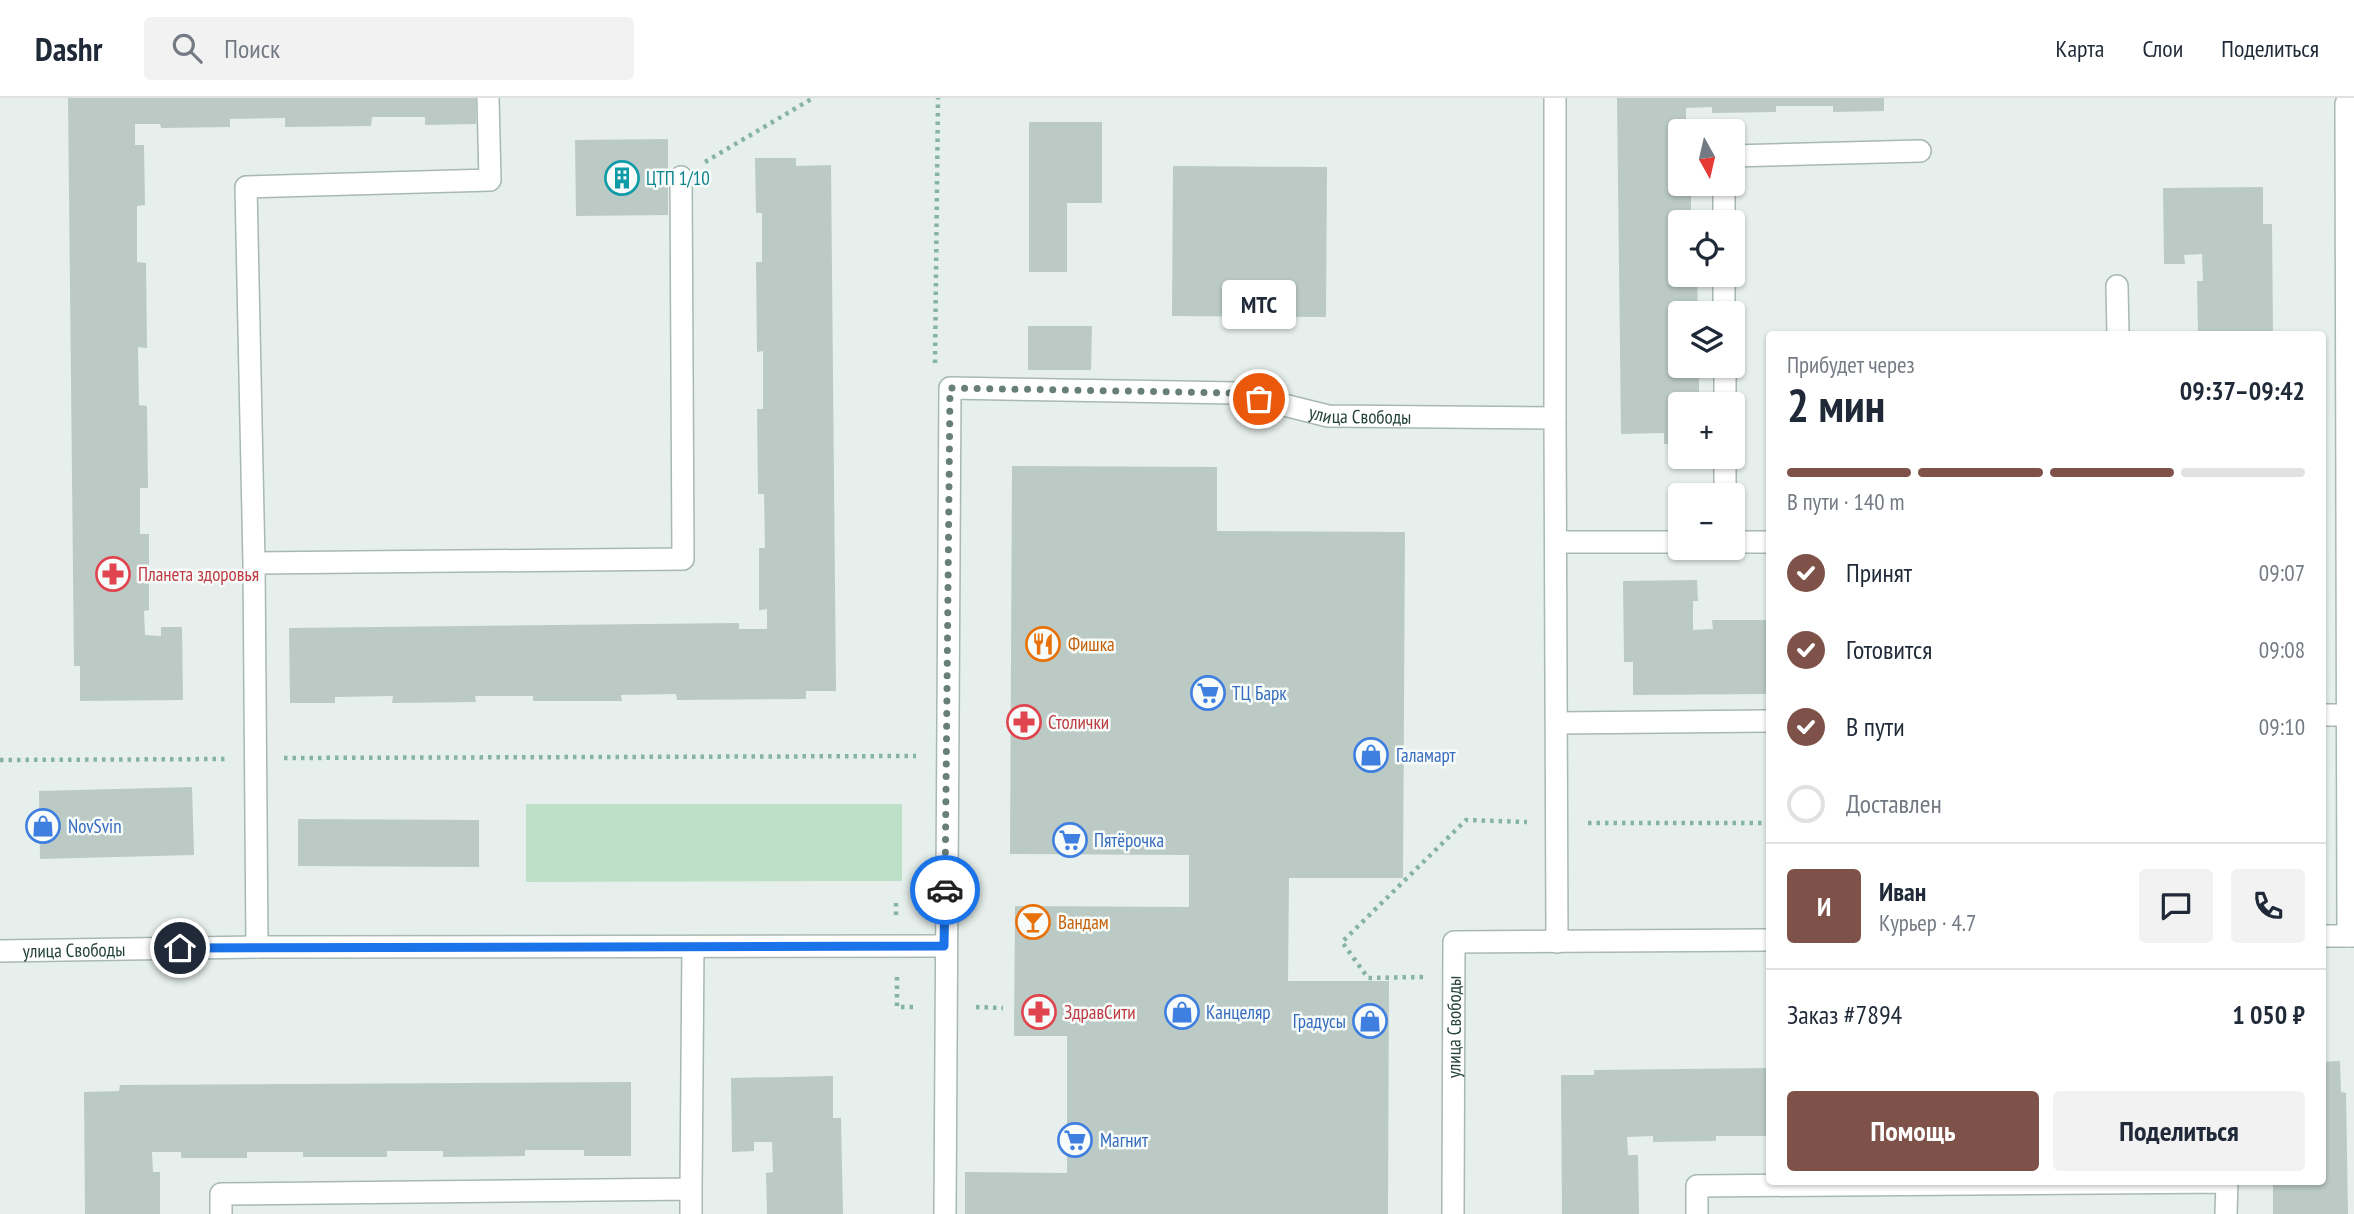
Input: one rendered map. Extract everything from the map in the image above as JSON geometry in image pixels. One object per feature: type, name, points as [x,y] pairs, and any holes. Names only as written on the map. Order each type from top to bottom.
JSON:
[{"type":"street","points":[[257,947],[254,564],[246,187],[490,180],[488,98]]},
{"type":"street","points":[[1555,98],[1557,942]]},
{"type":"street","points":[[2326,936],[2351,936],[2350,238],[2346,104]]},
{"type":"street","points":[[1745,156],[1920,151]]},
{"type":"street","points":[[254,564],[683,559],[681,177]]},
{"type":"street","points":[[2117,286],[2118,331]]},
{"type":"street","points":[[944,1214],[950,388]]},
{"type":"street","name":"улица Свободы","points":[[950,388],[1236,393],[1328,416],[1555,418]]},
{"type":"street","points":[[1745,542],[1766,541]]},
{"type":"street","points":[[1556,542],[1668,542]]},
{"type":"street","points":[[2326,715],[2349,715]]},
{"type":"street","points":[[1557,723],[1766,721]]},
{"type":"street","name":"улица Свободы","points":[[1453,1214],[1454,942],[1766,940]]},
{"type":"street","name":"улица Свободы","points":[[0,951],[257,947],[944,946]]},
{"type":"street","points":[[691,1214],[693,947]]},
{"type":"street","points":[[1697,1214],[1697,1186],[1830,1185]]},
{"type":"street","points":[[2226,1214],[2227,1185]]},
{"type":"street","points":[[221,1214],[221,1195],[691,1189]]},
{"type":"path","points":[[681,177],[813,98]]},
{"type":"path","points":[[938,98],[935,369],[950,388]]},
{"type":"path","points":[[0,760],[946,756]]},
{"type":"path","points":[[1342,942],[1368,978],[1454,977]]},
{"type":"green space","points":[[526,804],[902,804],[902,881],[526,882]]},
{"type":"building","points":[[68,98],[476,98],[476,124],[425,125],[425,117],[372,117],[371,126],[285,127],[285,118],[230,119],[230,127],[161,128],[160,124],[135,124],[135,145],[144,145],[145,205],[137,206],[137,262],[146,263],[147,348],[138,347],[139,405],[147,406],[148,488],[140,488],[140,534],[149,534],[149,610],[144,611],[145,635],[161,636],[161,627],[182,627],[183,700],[80,701],[80,666],[74,666]]},
{"type":"building","points":[[1617,98],[1884,98],[1884,111],[1833,112],[1833,106],[1776,106],[1776,112],[1712,113],[1712,107],[1686,108],[1686,119],[1668,119],[1668,196],[1691,196],[1691,210],[1668,210],[1668,287],[1697,287],[1698,301],[1668,301],[1668,378],[1699,378],[1699,392],[1668,392],[1668,444],[1664,444],[1664,433],[1621,434]]},
{"type":"building","points":[[1029,122],[1102,122],[1102,203],[1067,203],[1067,272],[1029,272]]},
{"type":"building","name":"ЦТП 1/10","points":[[668,139],[668,215],[576,216],[575,140]]},
{"type":"building","points":[[755,158],[796,158],[796,166],[831,165],[836,691],[806,691],[806,699],[677,700],[676,694],[621,695],[622,701],[533,701],[533,696],[475,696],[476,702],[392,703],[393,696],[335,697],[335,703],[290,703],[289,628],[739,623],[739,629],[767,629],[767,609],[759,610],[759,548],[765,548],[764,494],[758,494],[757,409],[763,409],[763,351],[757,352],[756,262],[762,262],[762,213],[756,213]]},
{"type":"building","points":[[1173,166],[1327,167],[1326,317],[1172,316]]},
{"type":"building","points":[[2263,187],[2263,224],[2272,224],[2273,331],[2198,331],[2197,281],[2203,281],[2202,254],[2184,255],[2185,264],[2164,264],[2163,188]]},
{"type":"building","points":[[1028,326],[1092,326],[1091,370],[1028,370]]},
{"type":"building","name":"ТЦ Барк","points":[[1012,466],[1217,467],[1217,531],[1405,532],[1403,878],[1289,878],[1288,981],[1389,981],[1388,1214],[965,1214],[965,1172],[1067,1173],[1067,1036],[1014,1036],[1015,906],[1189,907],[1189,855],[1010,854]]},
{"type":"building","points":[[1697,580],[1698,601],[1693,601],[1693,630],[1713,629],[1712,620],[1766,620],[1766,694],[1633,695],[1633,662],[1624,662],[1623,581]]},
{"type":"building","points":[[192,787],[194,855],[40,859],[39,791]]},
{"type":"building","points":[[298,819],[479,820],[479,867],[298,866]]},
{"type":"building","points":[[2340,1061],[2341,1092],[2346,1093],[2348,1214],[2273,1214],[2273,1185],[2326,1185],[2326,1062]]},
{"type":"building","points":[[1766,1068],[1766,1136],[1716,1136],[1716,1141],[1653,1142],[1653,1136],[1627,1137],[1628,1155],[1638,1155],[1639,1214],[1562,1214],[1561,1075],[1594,1075],[1594,1070]]},
{"type":"building","points":[[833,1076],[833,1118],[841,1118],[843,1214],[767,1214],[766,1173],[773,1172],[772,1142],[754,1142],[754,1151],[732,1152],[731,1078]]},
{"type":"building","points":[[631,1082],[631,1156],[584,1156],[584,1150],[525,1150],[525,1156],[443,1157],[443,1151],[387,1151],[387,1157],[303,1157],[303,1152],[247,1152],[247,1158],[181,1158],[181,1152],[152,1152],[153,1172],[160,1172],[160,1214],[85,1214],[84,1092],[119,1091],[120,1085]]},
{"type":"way so far","points":[[945,890],[950,388],[1236,393],[1259,399]]},
{"type":"place","name":"ЦТП 1/10","points":[[622,178]]},
{"type":"place","name":"МТС","points":[[1259,399]]},
{"type":"place","name":"Планета здоровья","points":[[113,574]]},
{"type":"place","name":"Фишка","points":[[1043,644]]},
{"type":"place","name":"ТЦ Барк","points":[[1208,693]]},
{"type":"place","name":"Столички","points":[[1024,722]]},
{"type":"place","name":"Галамарт","points":[[1371,755]]},
{"type":"place","name":"NovSvin","points":[[43,826]]},
{"type":"place","name":"Пятёрочка","points":[[1070,840]]},
{"type":"place","name":"Вандам","points":[[1033,922]]},
{"type":"place","name":"ЗдравСити","points":[[1039,1012]]},
{"type":"place","name":"Канцеляр","points":[[1182,1012]]},
{"type":"place","name":"Градусы","points":[[1370,1021]]},
{"type":"place","name":"Магнит","points":[[1075,1140]]},
{"type":"route","points":[[180,948],[944,946],[945,890]]}]
